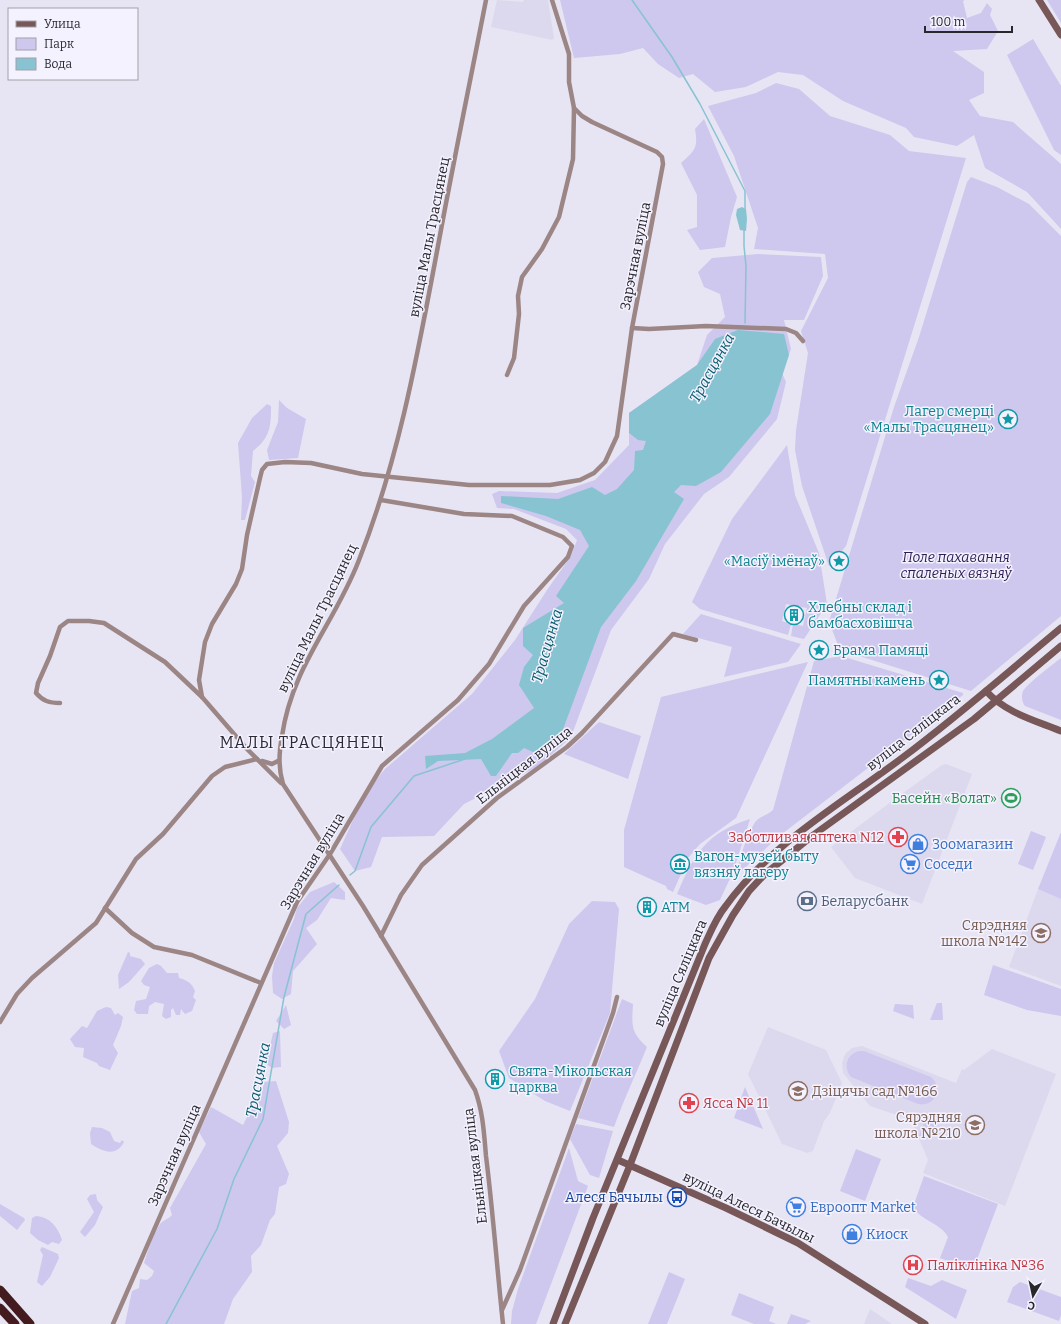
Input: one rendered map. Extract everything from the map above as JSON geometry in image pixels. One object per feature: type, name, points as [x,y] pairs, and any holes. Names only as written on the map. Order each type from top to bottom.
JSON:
[{"type":"highway","points":[[0,1290],[30,1324]]},
{"type":"highway","points":[[0,1308],[15,1324]]},
{"type":"main road","points":[[1039,0],[1061,35]]},
{"type":"main road","name":"вуліца Сяліцкага","points":[[553,1324],[593,1218],[618,1160],[704,944],[718,918],[729,902],[756,869],[781,848],[903,757],[986,691],[1061,628]]},
{"type":"main road","name":"вуліца Сяліцкага","points":[[565,1324],[630,1165],[709,958],[733,915],[749,891],[764,875],[812,836],[907,768],[996,701],[1061,646]]},
{"type":"main road","points":[[986,691],[996,701],[1013,712],[1061,731]]},
{"type":"main road","name":"вуліца Алеся Бачылы","points":[[618,1160],[726,1208],[798,1243],[925,1324]]},
{"type":"street","name":"вуліца Малы Трасцянец","points":[[330,854],[283,784],[278,761],[286,712],[297,679],[351,579],[374,521],[388,476],[414,374],[486,0]]},
{"type":"street","points":[[507,375],[514,358],[519,314],[518,296],[522,276],[542,249],[559,217],[573,159],[574,108],[569,82],[568,54],[552,0]]},
{"type":"street","name":"Зарэчная вуліца","points":[[388,476],[469,485],[531,486],[568,483],[588,477],[605,462],[617,436],[632,328],[663,164],[662,157],[650,149],[592,122],[582,116],[574,108]]},
{"type":"street","points":[[632,328],[649,329],[706,326],[786,329],[796,333],[803,341]]},
{"type":"street","points":[[202,697],[199,680],[205,642],[212,624],[236,584],[242,569],[251,514],[264,467],[267,464],[274,463],[311,463],[362,474],[388,476]]},
{"type":"street","name":"Зарэчная вуліца","points":[[113,1324],[297,902],[330,854],[382,766],[458,700],[474,682],[489,664],[524,606],[572,551],[572,546],[563,537],[512,516],[464,514],[381,500]]},
{"type":"street","points":[[60,703],[45,701],[36,693],[36,689],[60,627],[68,621],[104,623],[165,662],[202,697],[257,759],[283,784]]},
{"type":"street","name":"Ельніцкая вуліца","points":[[381,936],[401,895],[422,865],[496,798],[577,737],[673,634],[696,640]]},
{"type":"street","points":[[0,1022],[17,994],[32,978],[96,923],[136,860],[163,834],[212,776],[225,767],[257,759],[266,764],[272,764],[278,761]]},
{"type":"street","name":"Ельніцкая вуліца","points":[[330,854],[462,1067],[477,1095],[482,1111],[484,1128],[491,1193],[496,1266],[503,1324]]},
{"type":"street","points":[[105,908],[132,933],[154,947],[192,955],[261,982]]},
{"type":"street","points":[[502,1310],[520,1270],[613,1013],[617,997]]},
{"type":"shaded area","points":[[497,0],[523,2],[524,0],[548,0],[554,38],[552,40],[491,27]]},
{"type":"shaded area","points":[[946,764],[972,774],[922,904],[855,878],[831,847],[892,801],[942,765]]},
{"type":"shaded area","name":"Сярэдняя школа №142","points":[[1038,889],[1061,899],[1061,986],[1009,967]]},
{"type":"shaded area","name":"Дзіцячы сад №166","points":[[768,1027],[826,1050],[842,1083],[830,1113],[824,1121],[813,1151],[807,1153],[782,1144],[748,1074]]},
{"type":"shaded area","name":"Сярэдняя школа №210","points":[[862,1046],[956,1083],[962,1069],[964,1070],[992,1049],[1056,1074],[1005,1206],[923,1173],[928,1160],[911,1120],[870,1106],[843,1073],[842,1063],[845,1054],[852,1048]]},
{"type":"shaded area","points":[[870,1309],[892,1324],[864,1324]]},
{"type":"green space","points":[[560,0],[965,0],[963,1],[967,18],[981,13],[987,3],[992,9],[990,15],[998,31],[987,49],[953,51],[984,72],[984,93],[969,100],[980,116],[1013,122],[1061,164],[1061,229],[1027,192],[985,168],[974,135],[957,146],[914,137],[906,128],[843,101],[803,75],[778,72],[746,87],[715,92],[693,74],[679,78],[658,64],[643,48],[620,54],[574,58]]},
{"type":"green space","points":[[1047,0],[1061,0],[1061,23]]},
{"type":"green space","points":[[1033,39],[1061,86],[1061,155],[1054,150],[1007,55]]},
{"type":"green space","points":[[776,83],[799,89],[830,116],[890,135],[909,151],[966,158],[846,546],[829,566],[802,486],[795,450],[796,430],[808,353],[801,331],[828,278],[825,254],[754,249],[758,228],[734,156],[708,106],[756,93]]},
{"type":"green space","points":[[704,119],[737,197],[725,247],[700,250],[687,230],[697,227],[697,195],[681,163],[695,148],[695,129]]},
{"type":"green space","name":"Поле пахавання спаленых вязняў","points":[[971,177],[997,187],[1029,204],[1061,236],[1061,616],[971,691],[840,650],[829,622],[894,407],[919,337],[967,182]]},
{"type":"green space","points":[[758,254],[821,257],[823,276],[804,320],[784,320],[791,349],[782,373],[786,382],[777,419],[729,477],[704,494],[665,544],[649,579],[611,630],[571,737],[539,766],[464,804],[434,836],[382,837],[371,867],[355,871],[340,849],[353,820],[372,785],[385,769],[472,694],[515,640],[571,556],[577,540],[566,529],[514,509],[497,508],[492,494],[499,491],[557,493],[595,480],[629,445],[629,413],[697,365],[707,335],[725,317],[720,294],[704,287],[698,272],[712,258]]},
{"type":"green space","points":[[279,400],[287,408],[306,419],[298,458],[269,460],[267,450],[278,422]]},
{"type":"green space","points":[[267,404],[271,406],[270,426],[266,437],[253,451],[251,476],[255,482],[245,520],[241,520],[242,497],[238,443],[252,418]]},
{"type":"green space","points":[[787,445],[795,495],[819,553],[827,604],[804,639],[791,636],[793,624],[803,626],[807,608],[786,604],[782,621],[791,624],[788,635],[700,609],[692,602],[732,519]]},
{"type":"green space","points":[[701,614],[801,644],[788,662],[724,677],[732,647],[683,634]]},
{"type":"green space","points":[[841,656],[963,693],[963,695],[778,837],[734,878],[745,844],[754,824],[758,819],[773,810],[814,661]]},
{"type":"green space","points":[[1061,658],[1061,720],[1025,706],[1022,697],[1023,691],[1040,674]]},
{"type":"green space","points":[[808,662],[736,818],[700,844],[687,859],[680,856],[674,872],[681,874],[673,892],[667,889],[666,886],[624,867],[624,830],[661,697]]},
{"type":"green space","points":[[599,722],[641,736],[628,779],[564,754]]},
{"type":"green space","points":[[750,819],[733,872],[720,900],[706,905],[677,894],[689,867],[703,847],[722,831]]},
{"type":"green space","points":[[1031,831],[1046,837],[1033,870],[1018,864]]},
{"type":"green space","points":[[1061,832],[1061,899],[1038,889]]},
{"type":"green space","points":[[334,882],[345,892],[345,900],[331,898],[317,920],[306,928],[317,944],[293,971],[291,994],[282,999],[273,993],[272,976],[274,963],[294,919],[297,908],[310,892]]},
{"type":"green space","points":[[592,901],[615,902],[619,909],[610,1013],[570,1111],[545,1101],[509,1078],[499,1051],[535,999],[569,924]]},
{"type":"green space","points":[[128,952],[130,953],[130,956],[141,959],[145,964],[129,982],[119,989],[118,975]]},
{"type":"green space","points":[[157,964],[167,973],[178,973],[179,978],[191,984],[195,991],[193,997],[196,1000],[192,1011],[185,1014],[181,1009],[180,1015],[176,1015],[173,1008],[171,1010],[171,1017],[166,1019],[162,1016],[164,1004],[155,1002],[149,1006],[148,1014],[137,1014],[134,1010],[136,1001],[146,999],[150,987],[144,985],[141,981],[149,968]]},
{"type":"green space","points":[[993,965],[1061,989],[1061,1016],[1027,1010],[984,995]]},
{"type":"green space","points":[[622,999],[633,1004],[633,1028],[641,1042],[647,1047],[614,1127],[578,1118]]},
{"type":"green space","points":[[937,1003],[942,1003],[943,1020],[930,1020]]},
{"type":"green space","points":[[895,1004],[913,1005],[914,1019],[893,1011]]},
{"type":"green space","points":[[286,1005],[291,1025],[284,1029],[276,1021]]},
{"type":"green space","points":[[106,1007],[111,1008],[115,1015],[118,1013],[123,1017],[113,1045],[118,1053],[110,1070],[83,1057],[84,1048],[75,1047],[70,1039],[82,1026],[87,1028],[97,1011]]},
{"type":"green space","points":[[280,1031],[281,1067],[272,1068],[266,1064],[273,1033]]},
{"type":"green space","points":[[859,1051],[864,1051],[931,1077],[937,1087],[936,1096],[929,1103],[918,1104],[851,1077],[847,1069],[847,1062],[851,1055]]},
{"type":"green space","points":[[276,1081],[289,1122],[288,1133],[277,1146],[289,1174],[286,1184],[279,1187],[275,1214],[270,1220],[261,1245],[251,1256],[252,1272],[233,1299],[224,1324],[125,1324],[132,1291],[139,1288],[140,1279],[147,1280],[152,1276],[154,1271],[144,1263],[153,1238],[160,1224],[172,1215],[170,1208],[206,1144],[199,1132],[211,1107],[243,1125],[249,1113],[260,1100],[264,1082]]},
{"type":"green space","points":[[745,1087],[763,1129],[734,1118]]},
{"type":"green space","points":[[927,1115],[939,1120],[931,1140],[919,1136]]},
{"type":"green space","points":[[576,1124],[613,1131],[599,1178],[590,1175],[570,1139]]},
{"type":"green space","points":[[92,1127],[102,1128],[110,1132],[114,1141],[120,1143],[122,1140],[124,1142],[117,1150],[109,1152],[100,1149],[91,1144],[90,1133]]},
{"type":"green space","points":[[569,1148],[578,1181],[588,1186],[536,1324],[511,1324],[512,1311],[518,1289]]},
{"type":"green space","points":[[856,1149],[881,1159],[865,1201],[840,1191]]},
{"type":"green space","points":[[924,1176],[998,1204],[973,1270],[940,1258],[948,1237],[941,1228],[921,1216],[913,1207]]},
{"type":"green space","points":[[96,1194],[97,1200],[103,1207],[95,1225],[85,1237],[80,1232],[94,1212],[87,1199],[90,1195]]},
{"type":"green space","points":[[0,1204],[24,1218],[25,1220],[17,1230],[0,1216]]},
{"type":"green space","points":[[36,1216],[45,1218],[56,1227],[62,1240],[59,1244],[52,1242],[48,1245],[38,1240],[30,1233],[32,1218]]},
{"type":"green space","points":[[42,1247],[58,1254],[59,1258],[50,1277],[42,1286],[37,1282],[43,1255],[40,1250]]},
{"type":"green space","points":[[669,1272],[685,1279],[667,1324],[648,1324]]},
{"type":"green space","points":[[908,1278],[931,1286],[942,1280],[967,1290],[956,1319],[905,1287]]},
{"type":"green space","points":[[1020,1282],[1061,1297],[1061,1315],[1059,1321],[1007,1302],[1013,1287]]},
{"type":"green space","points":[[739,1293],[774,1307],[769,1321],[776,1324],[754,1324],[731,1315]]},
{"type":"green space","points":[[791,1314],[811,1321],[805,1324],[787,1324]]},
{"type":"water","points":[[742,207],[746,209],[746,231],[740,230],[736,215],[737,209]]},
{"type":"water","points":[[738,330],[784,334],[789,355],[770,414],[721,472],[696,486],[681,485],[674,492],[684,499],[636,581],[601,627],[562,732],[543,749],[533,752],[524,748],[518,753],[512,753],[496,776],[491,776],[481,759],[438,761],[426,769],[425,756],[465,753],[492,739],[534,708],[519,685],[524,667],[533,655],[523,646],[523,628],[564,603],[556,596],[589,546],[580,530],[546,516],[501,503],[501,496],[558,499],[592,487],[605,495],[617,489],[634,470],[635,451],[643,450],[646,441],[638,440],[629,433],[629,413],[697,365],[715,339]]},
{"type":"waterway","name":"Трасцянка","points":[[632,0],[672,57],[700,104],[745,191],[745,210]]},
{"type":"waterway","name":"Трасцянка","points":[[744,229],[746,266],[745,323]]},
{"type":"waterway","name":"Трасцянка","points":[[350,875],[355,871],[371,827],[414,776],[465,759]]},
{"type":"waterway","name":"Трасцянка","points":[[166,1324],[217,1229],[234,1179],[263,1119],[284,997],[306,914],[339,885]]},
{"type":"place","name":"Лагер смерці «Малы Трасцянец»","points":[[1008,419]]},
{"type":"place","name":"«Масіў імёнаў»","points":[[839,561]]},
{"type":"place","name":"Хлебны склад і бамбасховішча","points":[[794,615]]},
{"type":"place","name":"Брама Памяці","points":[[819,650]]},
{"type":"place","name":"Памятны камень","points":[[939,680]]},
{"type":"place","name":"Басейн «Волат»","points":[[1011,798]]},
{"type":"place","name":"Заботливая аптека N12","points":[[898,837]]},
{"type":"place","name":"Зоомагазин","points":[[918,844]]},
{"type":"place","name":"Вагон-музей быту вязняў лагеру","points":[[680,864]]},
{"type":"place","name":"Соседи","points":[[910,864]]},
{"type":"place","name":"Беларусбанк","points":[[807,901]]},
{"type":"place","name":"АТМ","points":[[647,907]]},
{"type":"place","name":"Сярэдняя школа №142","points":[[1041,933]]},
{"type":"place","name":"Свята-Мікольская царква","points":[[495,1079]]},
{"type":"place","name":"Дзіцячы сад №166","points":[[798,1091]]},
{"type":"place","name":"Ясса № 11","points":[[689,1103]]},
{"type":"place","name":"Сярэдняя школа №210","points":[[975,1125]]},
{"type":"place","name":"Алеся Бачылы","points":[[677,1197]]},
{"type":"place","name":"Евроопт Market","points":[[796,1207]]},
{"type":"place","name":"Киоск","points":[[852,1234]]},
{"type":"place","name":"Паліклініка №36","points":[[913,1265]]},
{"type":"district","name":"МАЛЫ ТРАСЦЯНЕЦ","points":[[302,742]]}]
